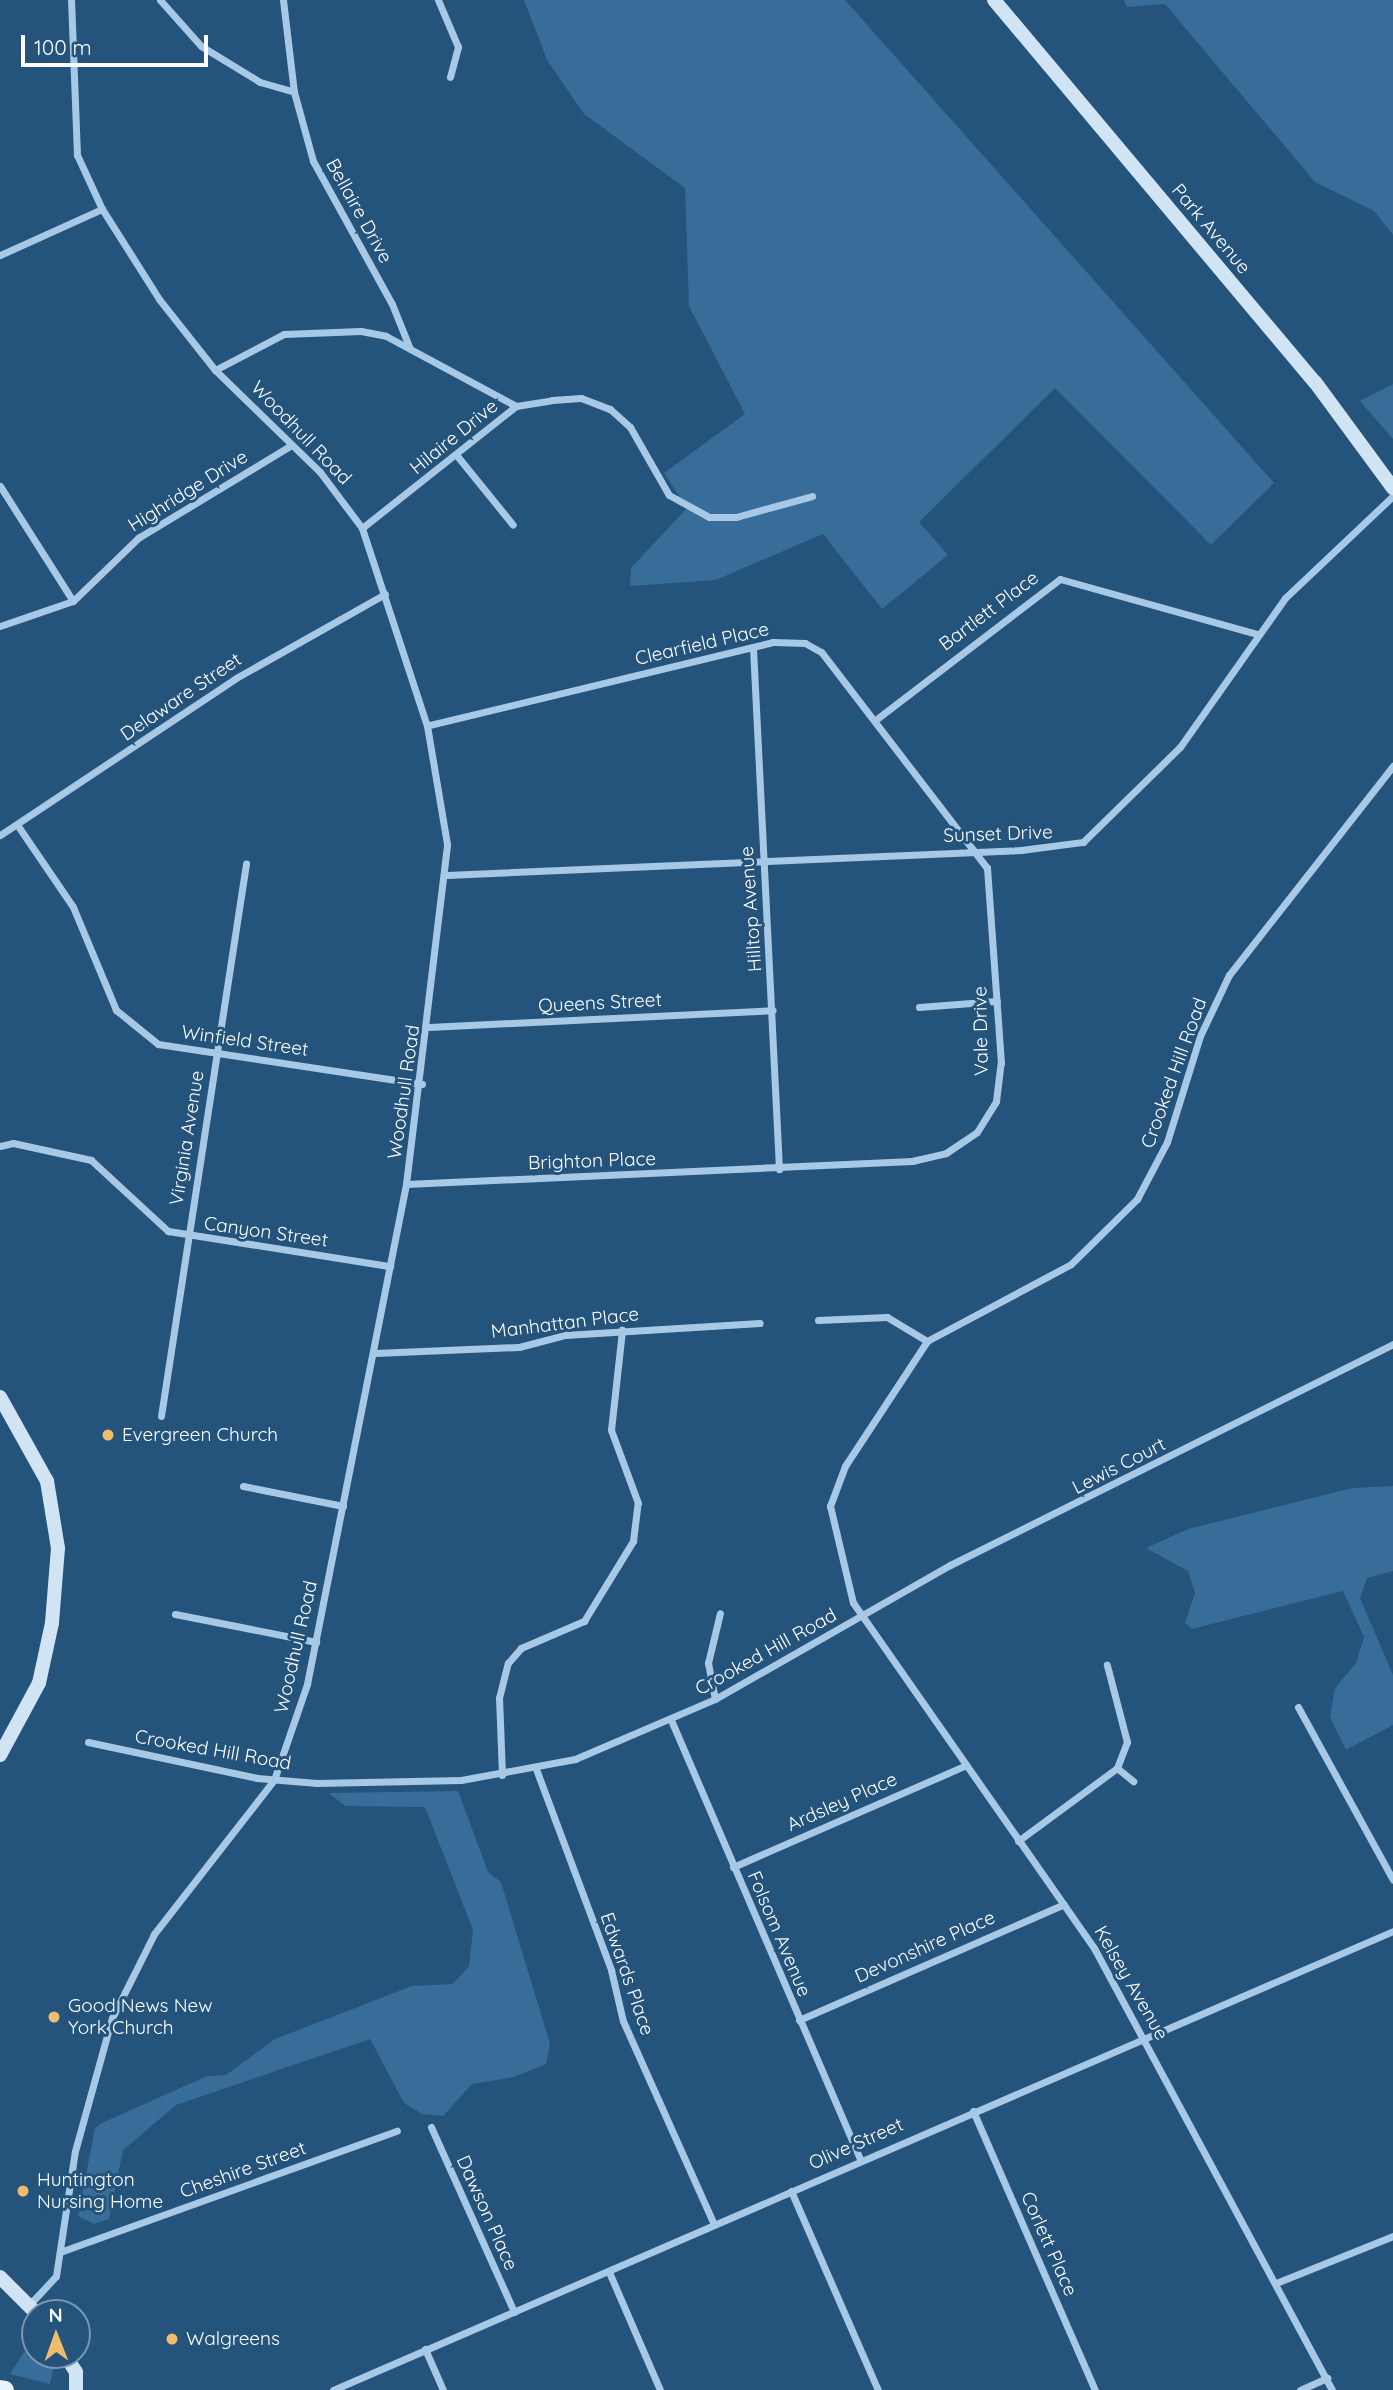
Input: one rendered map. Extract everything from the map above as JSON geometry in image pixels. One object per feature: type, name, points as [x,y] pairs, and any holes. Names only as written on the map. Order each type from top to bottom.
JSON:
[{"type":"main road","name":"Park Avenue","points":[[994,0],[1315,382],[1393,488]]},
{"type":"main road","points":[[0,1396],[47,1481],[58,1548],[42,1672],[0,1755]]},
{"type":"main road","points":[[0,2277],[23,2299]]},
{"type":"main road","points":[[74,2369],[76,2390]]},
{"type":"street","name":"Woodhull Road","points":[[41,2299],[53,2284],[94,2073],[137,1964],[274,1780],[316,1642],[406,1184],[422,1084],[447,875],[444,800],[427,726],[362,528],[320,472],[290,446],[215,370],[159,299],[102,209],[77,155],[71,0]]},
{"type":"street","points":[[160,0],[201,46],[260,82],[294,92]]},
{"type":"street","name":"Bellaire Drive","points":[[283,0],[294,92],[313,161],[393,304],[410,349]]},
{"type":"street","points":[[438,0],[458,47],[450,77]]},
{"type":"street","points":[[0,255],[102,209]]},
{"type":"street","points":[[215,370],[255,345],[320,328],[386,337],[516,406]]},
{"type":"street","name":"Hilaire Drive","points":[[362,528],[458,457],[516,406],[581,398],[610,409],[630,428],[669,495],[709,517],[736,517],[812,496]]},
{"type":"street","name":"Highridge Drive","points":[[0,626],[73,601],[138,538],[290,446]]},
{"type":"street","points":[[458,457],[513,525]]},
{"type":"street","points":[[0,486],[73,601]]},
{"type":"street","name":"Sunset Drive","points":[[447,875],[763,858],[1064,848],[1099,831],[1180,747],[1256,634],[1336,544],[1393,496]]},
{"type":"street","name":"Bartlett Place","points":[[877,718],[1060,579],[1256,634]]},
{"type":"street","name":"Delaware Street","points":[[0,835],[18,826],[236,678],[385,594]]},
{"type":"street","name":"Clearfield Place","points":[[427,726],[789,641],[821,652],[877,718],[973,850]]},
{"type":"street","name":"Hilltop Avenue","points":[[753,648],[779,1169]]},
{"type":"street","name":"Crooked Hill Road","points":[[88,1742],[274,1780],[502,1775],[536,1769],[671,1720],[715,1699],[861,1617],[833,1539],[835,1483],[927,1340],[1071,1264],[1137,1199],[1167,1142],[1200,1036],[1229,975],[1393,766]]},
{"type":"street","name":"Winfield Street","points":[[18,826],[73,907],[116,1010],[158,1044],[422,1084]]},
{"type":"street","name":"Vale Drive","points":[[779,1169],[912,1161],[946,1153],[976,1132],[996,1101],[997,1001],[987,868],[973,850]]},
{"type":"street","name":"Virginia Avenue","points":[[160,1416],[246,864]]},
{"type":"street","points":[[919,1007],[997,1001]]},
{"type":"street","name":"Queens Street","points":[[429,1027],[773,1010]]},
{"type":"street","name":"Canyon Street","points":[[0,1146],[13,1143],[91,1160],[168,1231],[187,1237],[390,1266]]},
{"type":"street","name":"Brighton Place","points":[[406,1184],[779,1169]]},
{"type":"street","points":[[818,1320],[887,1317],[927,1340]]},
{"type":"street","name":"Manhattan Place","points":[[374,1353],[519,1347],[621,1330],[760,1323]]},
{"type":"street","points":[[502,1775],[499,1698],[508,1663],[521,1648],[584,1621],[633,1541],[638,1503],[611,1430],[621,1330]]},
{"type":"street","name":"Lewis Court","points":[[861,1617],[950,1565],[1393,1344]]},
{"type":"street","points":[[243,1486],[343,1507]]},
{"type":"street","points":[[715,1699],[708,1662],[720,1613]]},
{"type":"street","points":[[175,1614],[316,1642]]},
{"type":"street","name":"Kelsey Avenue","points":[[861,1617],[1064,1904],[1145,2038],[1332,2390]]},
{"type":"street","points":[[1018,1841],[1117,1768],[1127,1742],[1107,1665]]},
{"type":"street","points":[[1298,1707],[1393,1880]]},
{"type":"street","name":"Folsom Avenue","points":[[671,1720],[860,2159]]},
{"type":"street","name":"Ardsley Place","points":[[733,1867],[964,1766]]},
{"type":"street","points":[[1117,1768],[1133,1782]]},
{"type":"street","name":"Edwards Place","points":[[536,1769],[611,1970],[623,2021],[714,2224]]},
{"type":"street","name":"Devonshire Place","points":[[799,2020],[1064,1904]]},
{"type":"street","name":"Olive Street","points":[[334,2390],[609,2272],[860,2159],[1393,1931]]},
{"type":"street","name":"Corlett Place","points":[[973,2111],[1095,2390]]},
{"type":"street","name":"Dawson Place","points":[[431,2127],[514,2312]]},
{"type":"street","name":"Cheshire Street","points":[[60,2252],[397,2131]]},
{"type":"street","points":[[791,2191],[878,2390]]},
{"type":"street","points":[[1276,2283],[1393,2236]]},
{"type":"street","points":[[609,2272],[660,2390]]},
{"type":"street","points":[[425,2349],[443,2390]]},
{"type":"street","points":[[1300,2390],[1327,2378]]},
{"type":"shaded area","points":[[524,0],[845,0],[1274,483],[1211,545],[1055,388],[919,522],[948,555],[882,609],[823,534],[716,580],[630,586],[631,568],[687,508],[664,473],[745,414],[689,306],[685,188],[584,114],[547,60]]},
{"type":"shaded area","points":[[1124,0],[1393,0],[1393,235],[1374,211],[1315,182],[1165,4],[1127,7]]},
{"type":"shaded area","points":[[1393,384],[1393,439],[1360,401]]},
{"type":"shaded area","points":[[1393,1486],[1393,1571],[1367,1578],[1360,1598],[1393,1675],[1393,1725],[1346,1750],[1330,1717],[1335,1688],[1356,1663],[1364,1637],[1343,1591],[1192,1629],[1185,1623],[1195,1593],[1188,1571],[1146,1548],[1188,1529],[1352,1488]]},
{"type":"shaded area","points":[[458,1791],[488,1872],[501,1882],[550,2044],[546,2064],[514,2077],[472,2084],[443,2116],[422,2114],[404,2103],[370,2039],[176,2105],[123,2150],[109,2219],[94,2224],[78,2216],[95,2128],[102,2123],[207,2076],[226,2075],[275,2039],[412,1986],[453,1984],[469,1966],[473,1930],[425,1807],[345,1806],[329,1793]]},
{"type":"shaded area","points":[[21,2357],[21,2369],[53,2369],[50,2384],[10,2374]]},
{"type":"place","name":"Evergreen Church","points":[[108,1435]]},
{"type":"place","name":"Good News New York Church","points":[[54,2017]]},
{"type":"place","name":"Huntington Nursing Home","points":[[23,2191]]},
{"type":"place","name":"Walgreens","points":[[172,2339]]}]
